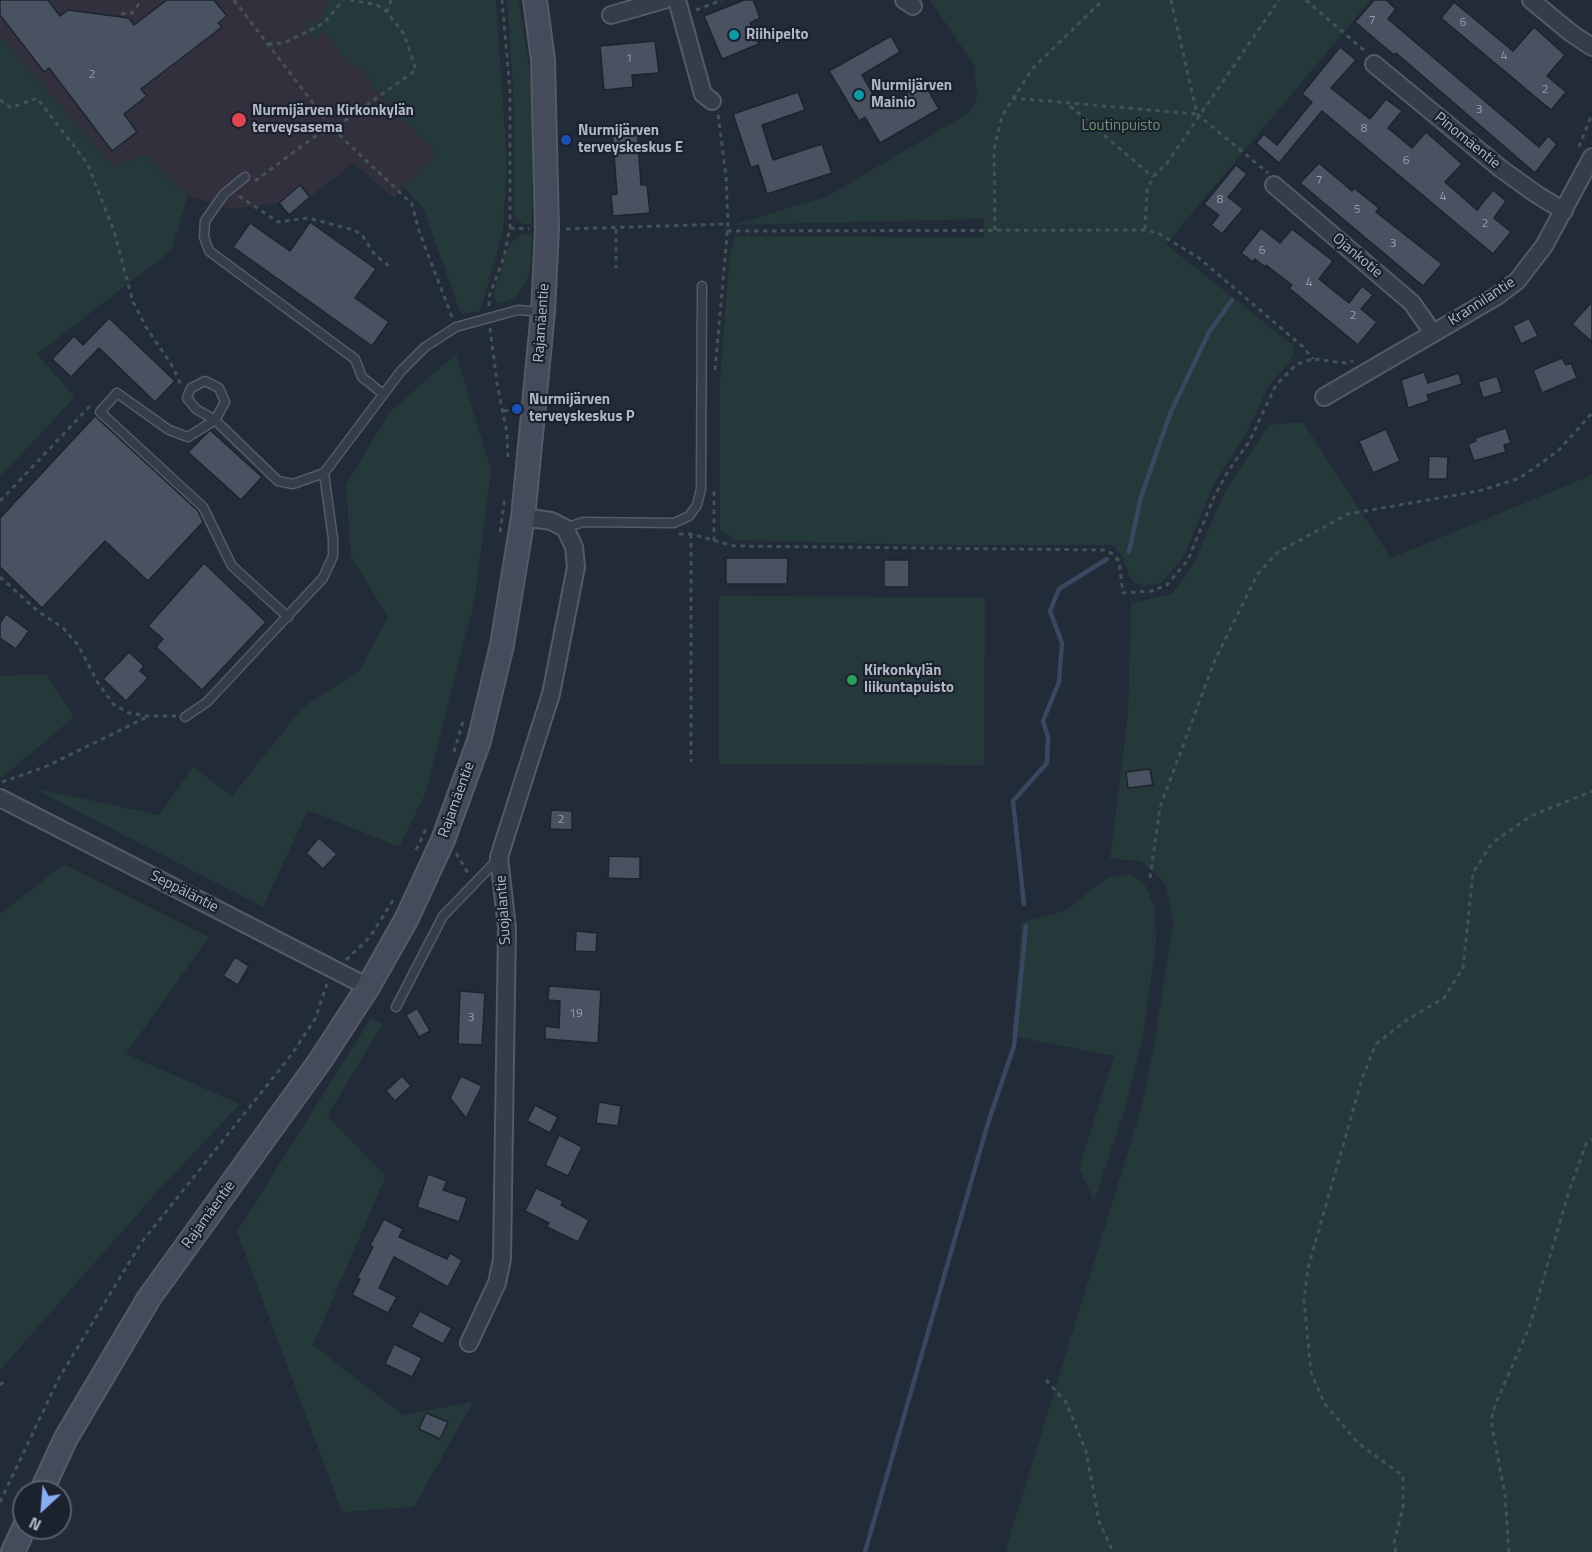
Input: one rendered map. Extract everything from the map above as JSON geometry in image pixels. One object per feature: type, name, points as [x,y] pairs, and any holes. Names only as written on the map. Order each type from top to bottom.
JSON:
[{"type":"main road","name":"Rajamäentie","points":[[47,1480],[66,1438],[149,1298],[320,1061],[368,987],[407,918],[443,840],[479,741],[502,645],[523,517],[543,312],[547,229],[543,60],[535,0]]},
{"type":"street","points":[[611,15],[664,0]]},
{"type":"street","points":[[677,0],[703,94],[712,101]]},
{"type":"street","points":[[1531,0],[1592,47]]},
{"type":"street","name":"Pinomäentie","points":[[1374,64],[1500,168],[1564,211]]},
{"type":"street","name":"Krannilantie","points":[[1324,397],[1517,281],[1531,265],[1564,211],[1584,156]]},
{"type":"street","name":"Ojankotie","points":[[1274,185],[1412,303],[1433,333]]},
{"type":"street","points":[[523,517],[551,521],[565,528]]},
{"type":"street","name":"Suojalantie","points":[[469,1343],[497,1283],[502,1259],[507,928],[500,857],[551,694],[570,605],[576,567],[574,547],[565,528]]},
{"type":"street","name":"Seppäläntie","points":[[0,798],[368,987]]},
{"type":"lane","points":[[248,181],[232,188],[212,208],[205,221],[204,237],[209,251],[354,358],[362,377],[383,394]]},
{"type":"lane","points":[[565,528],[583,522],[674,523],[689,516],[697,506],[701,489],[702,286]]},
{"type":"lane","points":[[288,617],[232,566],[204,507],[100,412],[117,393],[169,430],[188,438],[215,420],[225,402],[219,388],[205,381],[191,388],[187,398],[196,409],[215,420],[278,481],[293,484],[324,472],[383,394],[424,347],[456,327],[489,317],[518,310],[543,312]]},
{"type":"lane","points":[[185,717],[207,702],[323,578],[333,556],[333,539],[324,472]]},
{"type":"lane","points":[[396,1007],[443,916],[500,857]]},
{"type":"path","points":[[121,14],[132,13],[142,0]]},
{"type":"path","points":[[234,0],[333,129],[412,204],[419,231],[456,327]]},
{"type":"path","points":[[268,45],[284,43],[324,23],[344,0]]},
{"type":"path","points":[[248,181],[314,137],[333,129],[416,70],[404,34],[387,12],[376,5],[350,0]]},
{"type":"path","points":[[387,12],[391,0]]},
{"type":"path","points":[[502,0],[510,91],[512,168],[510,228],[504,257],[489,297],[489,317],[497,383],[504,411],[508,463]]},
{"type":"path","points":[[995,230],[994,150],[1002,116],[1032,69],[1103,0]]},
{"type":"path","points":[[1171,0],[1197,114]]},
{"type":"path","points":[[1145,230],[1147,190],[1153,177],[1167,163],[1197,114],[1279,0]]},
{"type":"path","points":[[1306,0],[1364,49],[1374,64]]},
{"type":"path","points":[[0,100],[10,108],[37,98],[87,163],[114,231],[133,302],[146,327],[173,367],[187,398]]},
{"type":"path","points":[[1012,98],[1069,105],[1197,114],[1272,176],[1274,185]]},
{"type":"path","points":[[712,101],[720,119],[728,224],[714,381]]},
{"type":"path","points":[[1069,105],[1153,177]]},
{"type":"path","points":[[1584,156],[1592,114]]},
{"type":"path","points":[[232,188],[241,197],[278,222],[308,218],[354,231],[362,235],[375,255],[389,266]]},
{"type":"path","points":[[241,197],[246,191]]},
{"type":"path","points":[[510,228],[616,229],[728,224]]},
{"type":"path","points":[[616,229],[616,268]]},
{"type":"path","points":[[727,231],[1145,230],[1158,232],[1199,258],[1302,346],[1313,359]]},
{"type":"path","points":[[669,534],[691,534],[734,546],[1104,549],[1119,561],[1123,593],[1152,591],[1167,585],[1188,560],[1214,497],[1228,471],[1249,442],[1276,385],[1298,364],[1313,359],[1346,363],[1355,360]]},
{"type":"path","points":[[0,501],[92,404],[100,412]]},
{"type":"path","points":[[504,411],[517,409]]},
{"type":"path","points":[[1150,878],[1160,807],[1215,660],[1257,575],[1278,552],[1348,514],[1479,491],[1520,478],[1558,451],[1592,412]]},
{"type":"path","points":[[714,483],[714,541]]},
{"type":"path","points":[[500,535],[505,494]]},
{"type":"path","points":[[691,534],[691,762]]},
{"type":"path","points":[[0,577],[39,612],[63,628],[78,645],[98,683],[113,704],[129,713],[185,717]]},
{"type":"path","points":[[453,753],[465,713]]},
{"type":"path","points":[[0,782],[45,766],[149,716]]},
{"type":"path","points":[[1396,1552],[1394,1544],[1403,1507],[1403,1476],[1358,1443],[1324,1403],[1311,1372],[1304,1300],[1308,1268],[1362,1079],[1376,1044],[1408,1019],[1444,998],[1463,968],[1473,873],[1492,843],[1531,816],[1592,791]]},
{"type":"path","points":[[412,860],[429,821]]},
{"type":"path","points":[[0,1502],[59,1378],[141,1243],[292,1054],[315,1019],[329,979],[370,938],[399,888]]},
{"type":"path","points":[[1509,1552],[1505,1495],[1491,1421],[1495,1405],[1529,1328],[1569,1191],[1586,1144],[1592,1139]]},
{"type":"path","points":[[1046,1380],[1066,1402],[1086,1451],[1099,1521],[1113,1552]]},
{"type":"shaded area","name":"Nurmijärven Kirkonkylän terveysasema","points":[[0,0],[336,0],[360,67],[373,87],[436,154],[394,198],[353,163],[310,197],[300,186],[279,203],[231,209],[188,196],[145,155],[113,167],[0,36]]},
{"type":"green space","points":[[327,0],[496,0],[507,162],[503,231],[480,311],[461,314],[423,208],[404,187],[436,153],[373,87],[360,67],[350,66],[324,31],[313,39],[306,28],[307,19],[321,22]]},
{"type":"green space","points":[[507,0],[519,0],[533,96],[532,224],[523,224],[514,216],[514,109]]},
{"type":"green space","name":"Loutinpuisto","points":[[930,0],[1371,0],[1166,244],[1295,347],[1290,362],[1269,385],[1245,436],[1214,484],[1182,560],[1161,583],[1144,586],[1135,583],[1130,578],[1122,555],[1112,545],[919,545],[734,540],[720,529],[720,379],[730,252],[735,236],[984,237],[983,219],[733,225],[828,196],[970,112],[977,98],[974,65]]},
{"type":"green space","points":[[0,36],[113,167],[145,155],[188,196],[171,251],[37,354],[75,397],[0,477]]},
{"type":"green space","points":[[521,234],[532,234],[531,265],[527,280],[516,298],[497,304],[494,296],[495,289],[509,245]]},
{"type":"green space","points":[[456,354],[491,470],[475,599],[426,792],[399,847],[308,810],[263,907],[33,788],[159,815],[193,767],[232,796],[303,707],[359,671],[388,617],[351,557],[346,485],[389,413]]},
{"type":"green space","points":[[1303,422],[1391,558],[1592,475],[1592,1552],[1005,1552],[1141,1109],[1155,1040],[1173,923],[1166,885],[1141,861],[1110,859],[1128,713],[1131,603],[1172,594],[1193,565],[1225,491],[1269,425]]},
{"type":"green space","name":"Kirkonkylän liikuntapuisto","points":[[719,596],[985,597],[984,765],[719,764]]},
{"type":"green space","points":[[46,674],[74,717],[2,778],[0,776],[0,676]]},
{"type":"green space","points":[[64,864],[209,937],[126,1054],[240,1104],[157,1192],[0,1370],[0,914]]},
{"type":"green space","points":[[1132,874],[1145,885],[1155,909],[1156,945],[1143,1035],[1127,1102],[1094,1201],[1079,1168],[1114,1056],[1012,1036],[1022,922],[1065,911],[1107,878]]},
{"type":"green space","points":[[371,1018],[383,1024],[327,1116],[386,1176],[313,1345],[403,1415],[473,1402],[414,1507],[342,1512],[237,1232]]},
{"type":"building","points":[[0,0],[48,0],[60,16],[68,10],[129,18],[134,25],[167,0],[214,0],[227,16],[218,23],[222,27],[141,89],[147,96],[124,114],[137,132],[112,151],[49,68],[44,72],[0,15]]},
{"type":"building","name":"Riihipelto","points":[[744,0],[753,0],[760,18],[750,23],[759,44],[722,59],[704,16]]},
{"type":"building","points":[[1374,0],[1386,0],[1396,9],[1388,19],[1539,147],[1548,136],[1557,144],[1535,173],[1396,53],[1394,55],[1355,22]]},
{"type":"building","points":[[1454,2],[1513,51],[1534,27],[1565,55],[1547,76],[1566,92],[1551,110],[1441,18]]},
{"type":"building","name":"Nurmijärven Mainio","points":[[891,36],[900,52],[862,75],[881,108],[924,83],[939,109],[880,143],[865,117],[859,121],[829,71]]},
{"type":"building","points":[[655,41],[659,73],[632,75],[633,87],[604,90],[600,46]]},
{"type":"building","points":[[1340,47],[1356,60],[1331,88],[1370,119],[1386,99],[1402,111],[1388,128],[1412,148],[1426,132],[1462,164],[1445,182],[1477,210],[1493,190],[1506,201],[1494,218],[1511,232],[1493,254],[1322,111],[1279,163],[1256,143],[1264,134],[1277,145],[1312,102],[1302,94]]},
{"type":"building","points":[[798,92],[805,110],[762,125],[773,160],[822,144],[832,173],[767,194],[758,165],[751,168],[733,114]]},
{"type":"building","points":[[637,127],[641,185],[647,185],[650,213],[613,216],[611,195],[617,194],[612,129]]},
{"type":"building","points":[[1319,163],[1352,191],[1354,188],[1379,208],[1376,212],[1442,264],[1423,286],[1300,183]]},
{"type":"building","points":[[1236,165],[1247,174],[1228,197],[1243,209],[1222,234],[1211,225],[1219,215],[1204,204]]},
{"type":"building","points":[[300,185],[310,197],[289,215],[279,203]]},
{"type":"building","points":[[310,222],[376,269],[355,298],[389,322],[372,346],[233,247],[250,223],[290,251]]},
{"type":"building","points":[[1261,228],[1280,243],[1292,229],[1333,261],[1319,279],[1349,303],[1362,286],[1373,295],[1361,309],[1377,322],[1358,345],[1289,288],[1292,285],[1266,265],[1265,267],[1255,259],[1253,262],[1241,253]]},
{"type":"building","points":[[1592,302],[1592,342],[1572,324]]},
{"type":"building","points":[[109,318],[175,381],[155,402],[99,348],[71,377],[52,359],[74,336],[83,345]]},
{"type":"building","points":[[1529,318],[1538,336],[1521,344],[1513,326]]},
{"type":"building","points":[[1562,358],[1566,365],[1571,363],[1577,378],[1542,393],[1533,370]]},
{"type":"building","points":[[1424,372],[1428,383],[1459,373],[1462,384],[1427,395],[1429,401],[1408,408],[1401,380]]},
{"type":"building","points":[[1497,376],[1502,392],[1483,398],[1478,382]]},
{"type":"building","points":[[95,416],[198,511],[203,522],[148,581],[105,541],[42,608],[0,567],[0,518]]},
{"type":"building","points":[[1506,428],[1511,443],[1504,445],[1506,452],[1474,461],[1468,444],[1476,441],[1475,438]]},
{"type":"building","points":[[1386,429],[1400,461],[1373,473],[1359,441]]},
{"type":"building","points":[[210,430],[262,477],[241,500],[188,452]]},
{"type":"building","points":[[1429,456],[1448,457],[1447,479],[1428,479]]},
{"type":"building","points":[[726,558],[788,558],[787,584],[726,584]]},
{"type":"building","points":[[884,560],[909,560],[909,587],[884,587]]},
{"type":"building","points":[[204,563],[266,622],[202,690],[156,647],[163,639],[148,626]]},
{"type":"building","points":[[6,614],[29,631],[16,649],[0,638],[0,623]]},
{"type":"building","points":[[129,652],[144,666],[140,671],[148,678],[126,701],[103,679]]},
{"type":"building","points":[[1150,769],[1153,785],[1128,788],[1126,772]]},
{"type":"building","points":[[551,810],[572,811],[572,830],[550,829]]},
{"type":"building","points":[[319,838],[337,854],[323,869],[306,853]]},
{"type":"building","points":[[609,856],[640,857],[640,879],[608,878]]},
{"type":"building","points":[[576,931],[597,933],[596,952],[575,951]]},
{"type":"building","points":[[235,957],[249,966],[238,985],[223,976]]},
{"type":"building","points":[[549,986],[601,990],[598,1043],[545,1039],[545,1026],[559,1028],[560,1001],[548,1000]]},
{"type":"building","points":[[460,991],[485,993],[482,1045],[458,1044]]},
{"type":"building","points":[[417,1008],[430,1031],[419,1037],[406,1015]]},
{"type":"building","points":[[402,1076],[411,1086],[395,1101],[386,1091]]},
{"type":"building","points":[[461,1076],[482,1086],[466,1118],[450,1098]]},
{"type":"building","points":[[599,1102],[621,1106],[618,1126],[596,1123]]},
{"type":"building","points":[[535,1105],[558,1117],[550,1133],[527,1121]]},
{"type":"building","points":[[559,1135],[582,1147],[568,1176],[545,1165]]},
{"type":"building","points":[[428,1174],[447,1181],[443,1190],[467,1198],[459,1222],[417,1207]]},
{"type":"building","points":[[536,1188],[563,1201],[561,1205],[589,1220],[578,1242],[547,1227],[549,1223],[525,1211]]},
{"type":"building","points":[[384,1219],[403,1229],[399,1237],[447,1259],[450,1253],[462,1260],[448,1287],[394,1257],[379,1288],[397,1297],[388,1313],[352,1295],[360,1279],[357,1278],[373,1247],[370,1245]]},
{"type":"building","points":[[420,1311],[452,1328],[443,1344],[411,1327]]},
{"type":"building","points":[[394,1344],[422,1358],[412,1377],[385,1364]]},
{"type":"building","points":[[426,1413],[448,1422],[440,1439],[419,1429]]},
{"type":"waterway","points":[[1129,552],[1141,497],[1170,414],[1209,332],[1232,300]]},
{"type":"waterway","points":[[1024,904],[1013,801],[1047,763],[1048,737],[1043,721],[1059,682],[1062,643],[1050,611],[1059,589],[1107,559]]},
{"type":"waterway","points":[[865,1552],[988,1123],[1014,1046],[1026,926]]},
{"type":"place","name":"Riihipelto","points":[[734,35]]},
{"type":"place","name":"Nurmijärven Mainio","points":[[859,95]]},
{"type":"place","name":"Nurmijärven Kirkonkylän terveysasema","points":[[239,120]]},
{"type":"place","name":"Nurmijärven terveyskeskus E","points":[[566,140]]},
{"type":"place","name":"Nurmijärven terveyskeskus P","points":[[517,409]]},
{"type":"place","name":"Kirkonkylän liikuntapuisto","points":[[852,680]]}]
